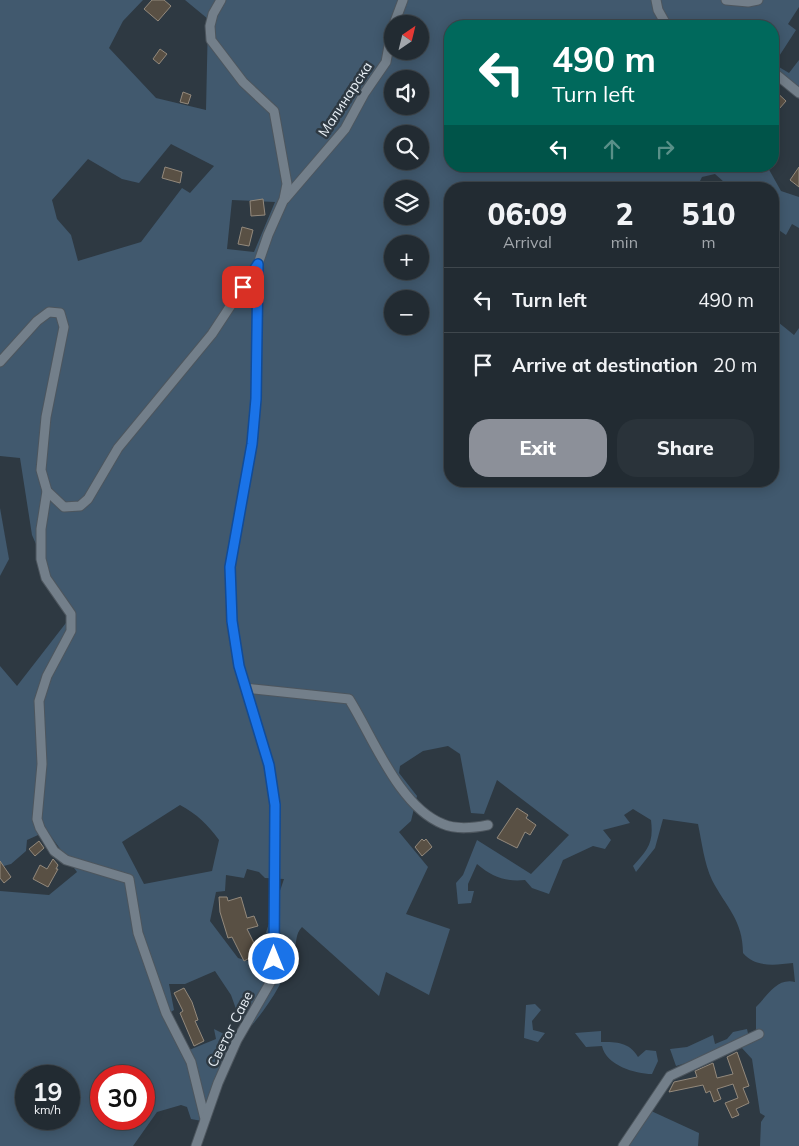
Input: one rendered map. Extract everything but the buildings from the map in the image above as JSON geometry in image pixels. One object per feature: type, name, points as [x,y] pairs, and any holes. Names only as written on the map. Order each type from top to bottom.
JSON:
[{"type":"street","name":"Светог Саве","points":[[196,1146],[218,1083],[237,1040],[274,976],[275,805],[269,765],[245,688],[232,621],[230,567],[254,426],[258,264],[284,199],[287,184],[274,110],[243,82],[211,40],[210,26],[216,7],[221,0]]},
{"type":"street","points":[[397,15],[402,0]]},
{"type":"street","points":[[656,0],[658,10],[664,20]]},
{"type":"street","points":[[726,0],[758,0]]},
{"type":"street","name":"Малинарска","points":[[284,199],[345,129],[364,94],[386,60]]},
{"type":"street","points":[[779,77],[799,93]]},
{"type":"street","points":[[47,491],[64,507],[80,506],[88,499],[118,448],[212,334],[258,264]]},
{"type":"street","points":[[0,362],[37,321],[50,312],[60,313],[64,327],[46,417],[41,470],[47,491],[41,529],[41,559],[46,578],[71,614],[73,624],[41,689],[39,701],[42,764],[36,819],[54,851],[66,860],[128,879],[138,933],[166,1013],[197,1078],[205,1119]]},
{"type":"street","points":[[245,688],[349,699],[405,793],[422,812],[443,825],[468,829],[488,825]]},
{"type":"street","points":[[623,1146],[670,1076],[759,1034]]},
{"type":"shaded area","points":[[0,0],[143,0],[123,21],[109,48],[156,98],[206,110],[208,19],[185,0],[799,0],[799,7],[788,24],[796,30],[779,56],[779,20],[444,20],[444,172],[770,172],[776,182],[724,182],[715,174],[702,177],[700,182],[444,182],[444,487],[779,487],[779,323],[794,335],[799,328],[799,1146],[760,1146],[761,1122],[765,1116],[760,1113],[752,1059],[741,1047],[676,1066],[670,1049],[687,1047],[713,1035],[715,1044],[727,1039],[733,1032],[747,1029],[750,1042],[756,1040],[756,1007],[778,985],[783,982],[795,982],[793,963],[773,965],[760,963],[748,958],[743,953],[737,923],[709,873],[698,824],[663,819],[655,848],[636,872],[633,866],[648,846],[652,828],[651,820],[633,809],[624,815],[630,823],[603,830],[611,840],[605,849],[593,846],[563,860],[549,894],[532,888],[525,880],[505,879],[488,872],[477,864],[468,884],[468,891],[474,891],[471,903],[458,904],[456,883],[463,875],[477,840],[531,874],[569,835],[497,780],[484,814],[471,813],[460,754],[448,746],[423,751],[400,766],[399,773],[417,796],[411,821],[399,832],[428,867],[406,914],[450,929],[429,995],[386,972],[379,996],[302,927],[298,933],[294,952],[282,981],[265,1009],[252,1025],[240,1020],[231,995],[215,971],[185,984],[169,984],[174,1010],[169,1013],[189,1050],[216,1039],[214,1029],[232,1038],[202,1121],[191,1119],[187,1107],[181,1105],[157,1112],[155,1115],[155,1065],[90,1065],[90,1130],[144,1130],[133,1146],[0,1146],[0,891],[49,895],[77,872],[47,831],[27,840],[26,851],[11,864],[0,867],[0,666],[17,686],[69,619],[32,535],[20,458],[0,456]],"holes":[[[171,144],[214,166],[190,193],[182,188],[141,242],[78,261],[71,235],[57,219],[52,200],[88,159],[122,179],[139,183]],[[232,200],[275,202],[254,252],[227,249]],[[180,805],[202,820],[219,840],[212,871],[144,884],[122,842]],[[247,869],[259,872],[265,878],[284,879],[261,947],[251,962],[238,958],[210,921],[216,892],[225,891],[226,875],[244,878]]]},
{"type":"shaded area","points":[[799,60],[799,99],[779,79],[779,67],[789,73]]},
{"type":"shaded area","points":[[779,187],[781,191],[799,197],[799,228],[792,224],[786,235],[779,230]]},
{"type":"shaded area","points":[[0,508],[9,559],[0,576]]},
{"type":"shaded area","points":[[535,1004],[541,1010],[532,1021],[533,1030],[545,1033],[538,1042],[524,1038],[526,1005]]},
{"type":"shaded area","points":[[601,1031],[601,1042],[627,1046],[638,1057],[646,1050],[656,1051],[658,1061],[652,1074],[645,1074],[622,1067],[609,1058],[602,1046],[586,1047],[575,1033]]},
{"type":"shaded area","points":[[649,1110],[699,1133],[698,1146],[628,1146]]},
{"type":"route","points":[[243,287],[258,264],[256,399],[252,444],[230,567],[232,621],[239,666],[252,715],[269,765],[275,805],[274,959]]}]
